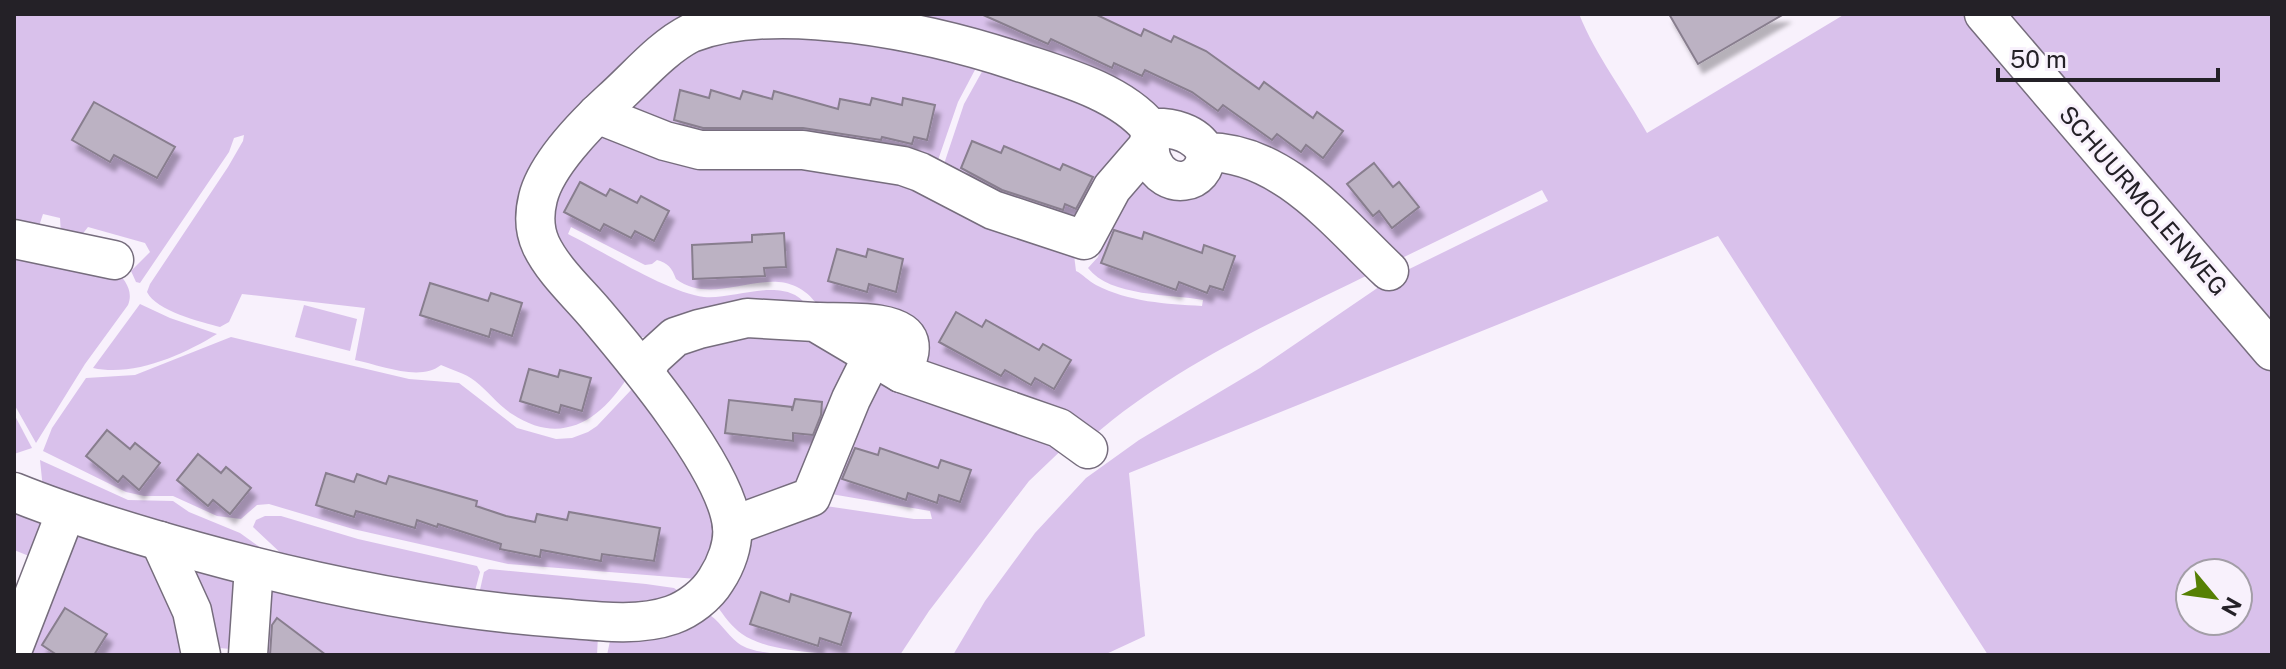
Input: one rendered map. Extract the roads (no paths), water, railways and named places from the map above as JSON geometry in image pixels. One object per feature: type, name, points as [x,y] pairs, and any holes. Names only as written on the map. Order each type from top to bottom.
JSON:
[{"type":"street","name":"SCHUURMOLENWEG","points":[[1984,14],[2272,351]]},
{"type":"street","points":[[14,492],[66,512],[254,567],[605,638],[675,614],[709,590],[718,577],[731,543],[732,526],[725,500],[700,454],[644,372],[555,266],[541,245],[534,215],[544,180],[597,114],[673,43],[693,32],[746,18],[783,15],[836,19],[951,40],[1067,78],[1134,112],[1150,136]]},
{"type":"street","points":[[597,114],[665,141],[700,150],[803,150],[903,166],[993,210],[1084,240],[1112,188],[1150,136],[1162,128],[1182,133],[1200,143],[1206,152],[1234,153],[1283,175],[1389,271]]},
{"type":"street","points":[[14,239],[114,260]]},
{"type":"street","points":[[644,372],[653,357],[675,337],[699,329],[747,318],[815,322],[887,365],[1047,423],[1073,436],[1088,449]]},
{"type":"street","points":[[732,526],[811,497],[851,399],[887,365]]},
{"type":"street","points":[[14,646],[66,512]]},
{"type":"street","points":[[160,541],[192,611],[201,655]]},
{"type":"street","points":[[248,655],[254,567]]}]
